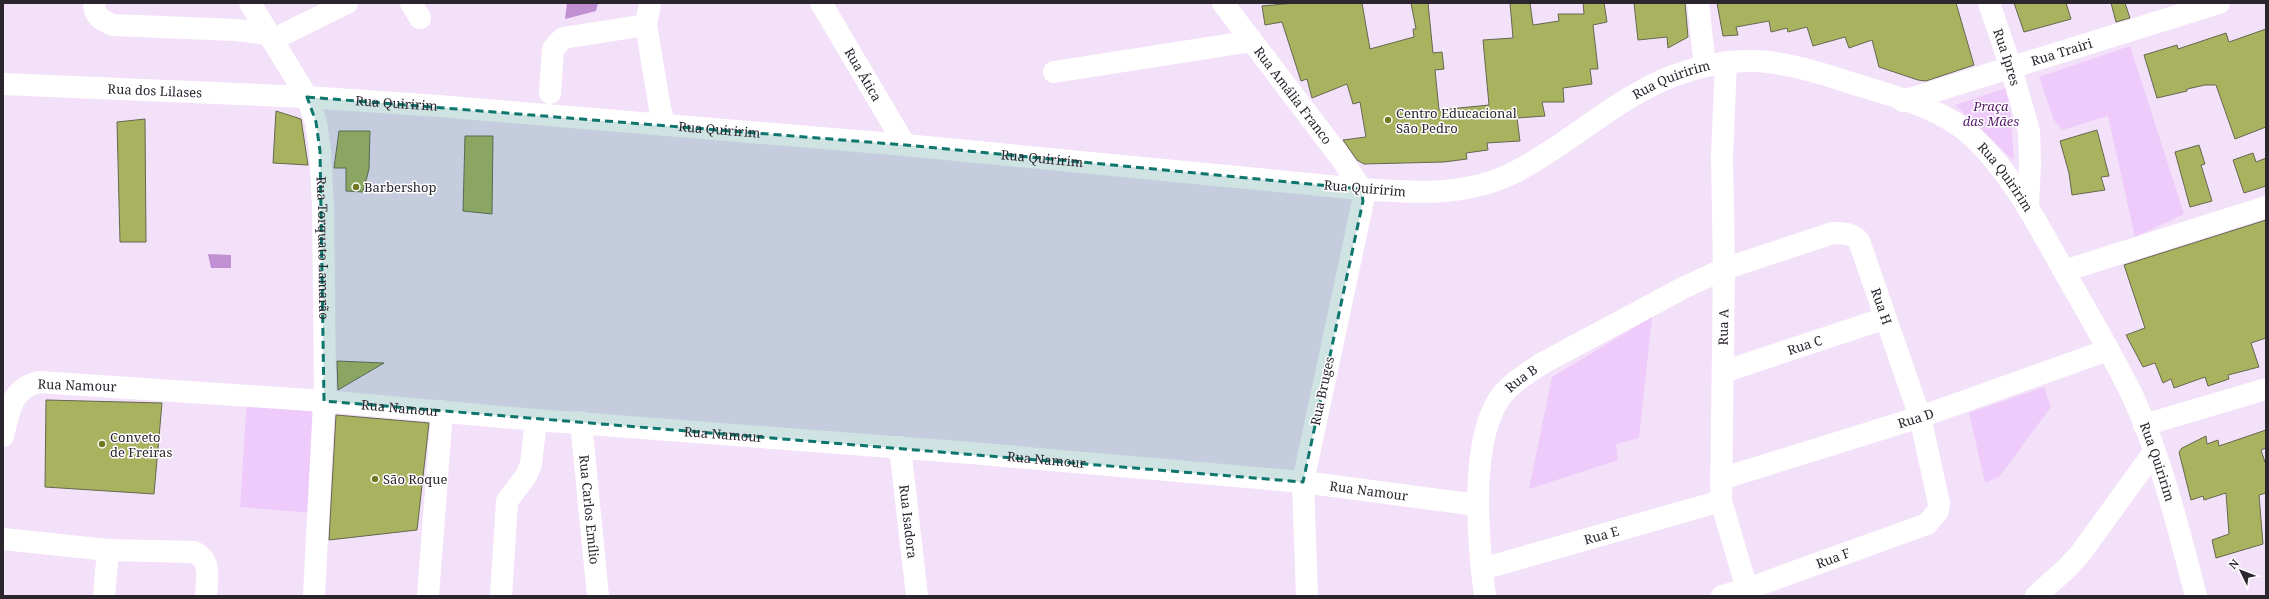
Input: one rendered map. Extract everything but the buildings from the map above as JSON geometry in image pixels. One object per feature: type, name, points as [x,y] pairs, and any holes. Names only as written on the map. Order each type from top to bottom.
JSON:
[{"type":"street","points":[[94,3],[95,14],[102,21],[113,25],[236,30],[270,37],[347,3]]},
{"type":"street","points":[[250,3],[307,97]]},
{"type":"street","points":[[650,3],[646,25],[665,126]]},
{"type":"street","name":"Rua Ática","points":[[821,3],[905,145]]},
{"type":"street","name":"Rua Amália Franco","points":[[1223,3],[1341,158],[1361,188]]},
{"type":"street","points":[[1698,3],[1705,66]]},
{"type":"street","name":"Rua Ipres","points":[[1990,3],[2012,68],[2029,131],[2030,163],[2028,206]]},
{"type":"street","name":"Rua Trairi","points":[[1903,101],[2219,3]]},
{"type":"street","points":[[550,93],[553,49],[563,38],[646,25]]},
{"type":"street","points":[[1054,72],[1252,41]]},
{"type":"street","name":"Rua Quiririm","points":[[307,97],[905,145],[1418,193],[1463,189],[1515,172],[1648,87],[1672,76],[1705,66],[1726,62],[1751,60],[1776,61],[1809,69],[1903,101],[1936,114],[1974,137],[1996,163],[2028,206],[2108,350],[2144,425],[2154,452],[2196,596]]},
{"type":"street","name":"Rua A","points":[[1726,62],[1722,156],[1724,269],[1721,501],[1746,589]]},
{"type":"street","name":"Rua dos Lilases","points":[[3,84],[307,97]]},
{"type":"street","name":"Rua Torquato Lamarão","points":[[307,97],[316,122],[320,151],[323,206],[324,401],[314,596]]},
{"type":"street","name":"Rua Bruges","points":[[1307,596],[1303,482],[1363,201],[1361,188]]},
{"type":"street","points":[[2064,271],[2266,206]]},
{"type":"street","name":"Rua H","points":[[1724,269],[1833,233],[1845,233],[1854,236],[1859,241],[1920,417],[1939,503],[1938,511]]},
{"type":"street","name":"Rua B","points":[[1485,596],[1477,505],[1482,457],[1489,420],[1500,398],[1519,379],[1541,364],[1682,288],[1724,269]]},
{"type":"street","name":"Rua C","points":[[1723,372],[1886,318]]},
{"type":"street","name":"Rua D","points":[[1721,479],[1920,417],[2108,350]]},
{"type":"street","name":"Rua Namour","points":[[3,436],[11,405],[18,392],[28,384],[39,382],[324,401],[536,420],[581,422],[1303,482],[1477,505]]},
{"type":"street","points":[[2144,425],[2266,388]]},
{"type":"street","points":[[428,596],[442,411]]},
{"type":"street","points":[[501,596],[507,501],[526,476],[531,464],[536,420]]},
{"type":"street","name":"Rua Carlos Emílio","points":[[581,422],[598,596]]},
{"type":"street","name":"Rua Isadora","points":[[900,448],[917,596]]},
{"type":"street","points":[[2036,596],[2062,574],[2080,554],[2154,452]]},
{"type":"street","name":"Rua E","points":[[1482,569],[1721,501]]},
{"type":"street","name":"Rua F","points":[[1722,596],[1746,589],[1927,524],[1938,511]]},
{"type":"street","points":[[3,539],[108,550],[194,552],[205,559],[208,568],[206,596]]},
{"type":"street","points":[[104,596],[108,550]]},
{"type":"highlighted area","points":[[307,97],[905,145],[1361,189],[1363,201],[1303,482],[324,401],[320,151],[316,122]]},
{"type":"green space","points":[[2130,46],[2184,214],[2135,237],[2108,116],[2062,130],[2054,120],[2039,77]]},
{"type":"green space","name":"Praça das Mães","points":[[2009,87],[2014,161],[1955,105]]},
{"type":"green space","points":[[1652,317],[1639,438],[1616,444],[1618,460],[1529,489],[1552,377]]},
{"type":"green space","points":[[2044,387],[2051,407],[1999,477],[1985,483],[1969,413]]},
{"type":"green space","points":[[247,398],[317,406],[312,513],[240,507]]},
{"type":"shaded area","points":[[567,3],[598,3],[596,11],[565,19]]},
{"type":"shaded area","points":[[208,254],[231,255],[231,268],[211,268]]},
{"type":"place","name":"Centro Educacional São Pedro","points":[[1388,120]]},
{"type":"place","name":"Barbershop","points":[[356,187]]},
{"type":"place","name":"Conveto de Freiras","points":[[102,444]]},
{"type":"place","name":"São Roque","points":[[375,479]]}]
